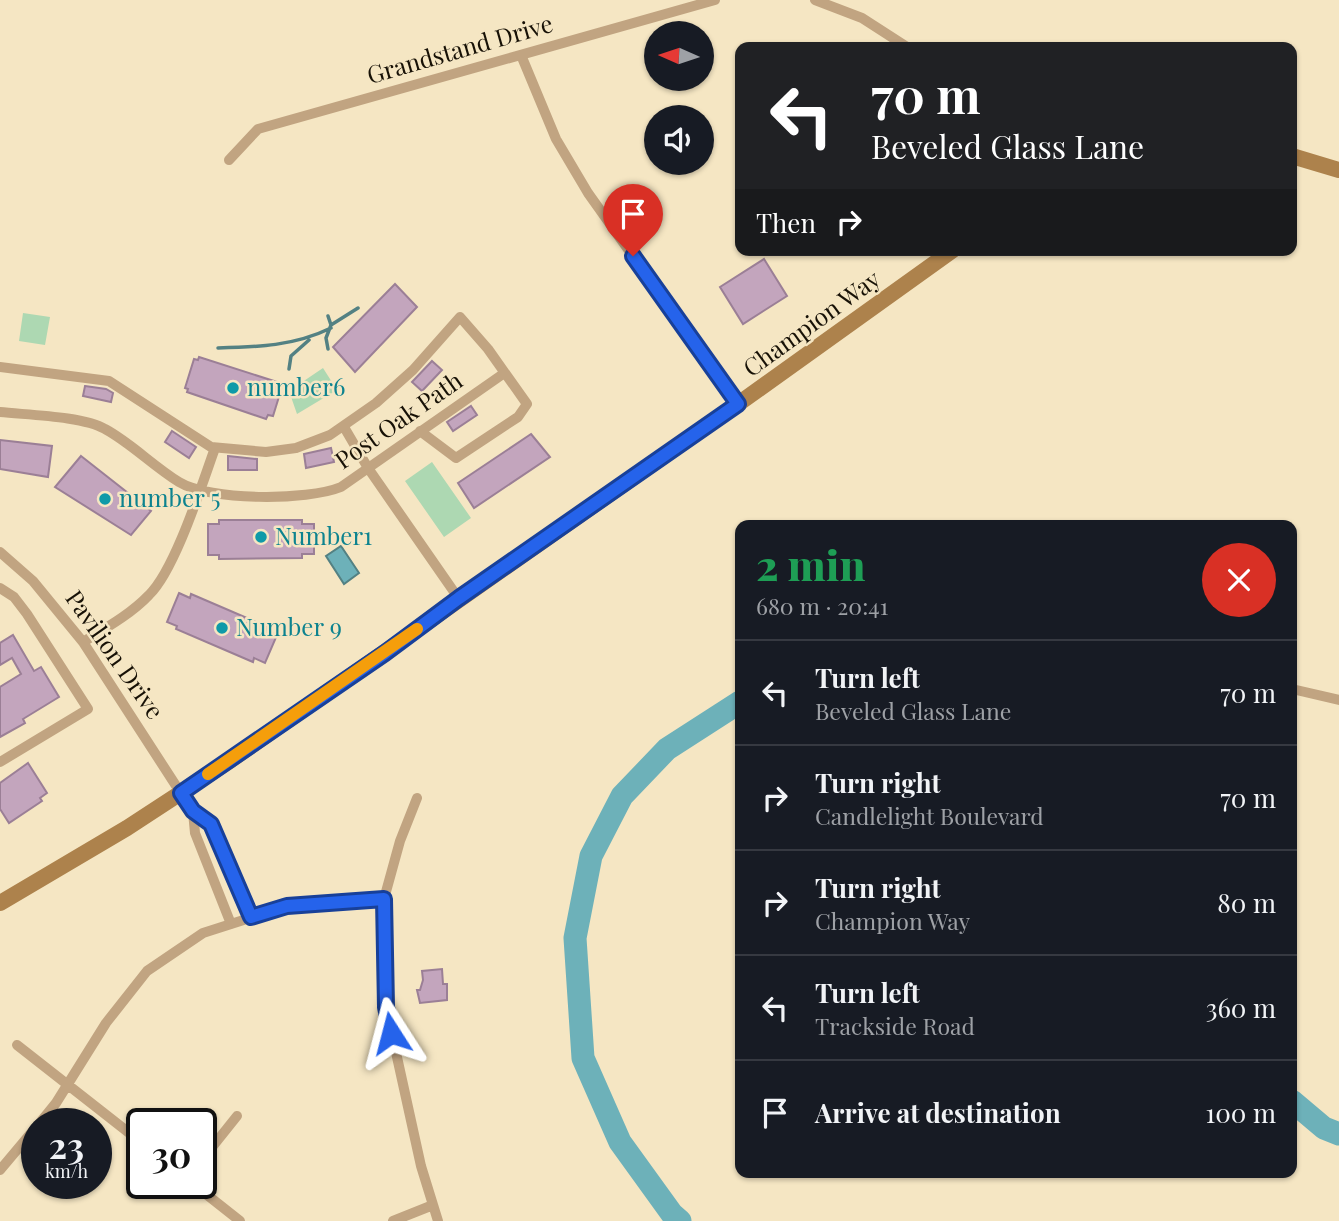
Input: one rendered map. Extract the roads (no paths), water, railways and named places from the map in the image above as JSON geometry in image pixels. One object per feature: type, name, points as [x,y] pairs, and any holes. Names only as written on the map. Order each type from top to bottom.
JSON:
[{"type":"main road","points":[[1297,157],[1339,170]]},
{"type":"main road","name":"Champion Way","points":[[0,903],[128,828],[181,793],[385,653],[945,256]]},
{"type":"street","name":"Grandstand Drive","points":[[229,160],[258,128],[715,0]]},
{"type":"street","points":[[815,0],[862,18],[898,42]]},
{"type":"street","points":[[521,55],[556,139],[588,193],[738,404]]},
{"type":"street","points":[[0,368],[109,381],[211,447],[266,452],[296,448],[344,427],[414,370],[460,317],[488,349],[503,374],[527,404],[518,417],[456,458],[420,430]]},
{"type":"street","name":"Post Oak Path","points":[[0,412],[85,422],[104,428],[181,484],[213,494],[327,492],[341,487],[503,374]]},
{"type":"street","points":[[344,427],[368,468],[459,598]]},
{"type":"street","points":[[83,642],[127,614],[151,594],[169,564],[215,448]]},
{"type":"street","name":"Pavilion Drive","points":[[0,552],[33,581],[83,642],[193,811]]},
{"type":"street","points":[[0,588],[14,597],[27,614],[88,709],[0,762]]},
{"type":"street","points":[[1297,690],[1339,700]]},
{"type":"street","points":[[417,798],[400,842],[384,899],[386,1007],[421,1166],[438,1221]]},
{"type":"street","points":[[193,811],[211,824],[251,917]]},
{"type":"street","points":[[193,811],[195,833],[231,924]]},
{"type":"street","points":[[50,1108],[106,1023],[147,971],[203,933],[287,906],[384,899]]},
{"type":"street","points":[[17,1045],[126,1130]]},
{"type":"street","points":[[217,1141],[237,1116]]},
{"type":"street","points":[[0,1170],[21,1145]]},
{"type":"street","points":[[212,1199],[240,1221]]},
{"type":"street","points":[[393,1221],[433,1205]]},
{"type":"water","points":[[341,546],[359,573],[344,584],[326,556]]},
{"type":"waterway","points":[[331,325],[358,308]]},
{"type":"waterway","points":[[328,316],[331,325],[326,338],[328,349]]},
{"type":"waterway","points":[[218,348],[290,342],[331,328]]},
{"type":"waterway","points":[[289,369],[291,356],[309,340]]},
{"type":"waterway","points":[[680,1221],[672,1214],[620,1142],[583,1058],[575,938],[591,856],[622,796],[667,749],[735,705]]},
{"type":"waterway","points":[[1297,1105],[1324,1128],[1339,1134]]},
{"type":"place","name":"number6","points":[[233,388]]},
{"type":"place","name":"number 5","points":[[105,499]]},
{"type":"place","name":"Number1","points":[[261,537]]},
{"type":"place","name":"Number 9","points":[[222,628]]}]
